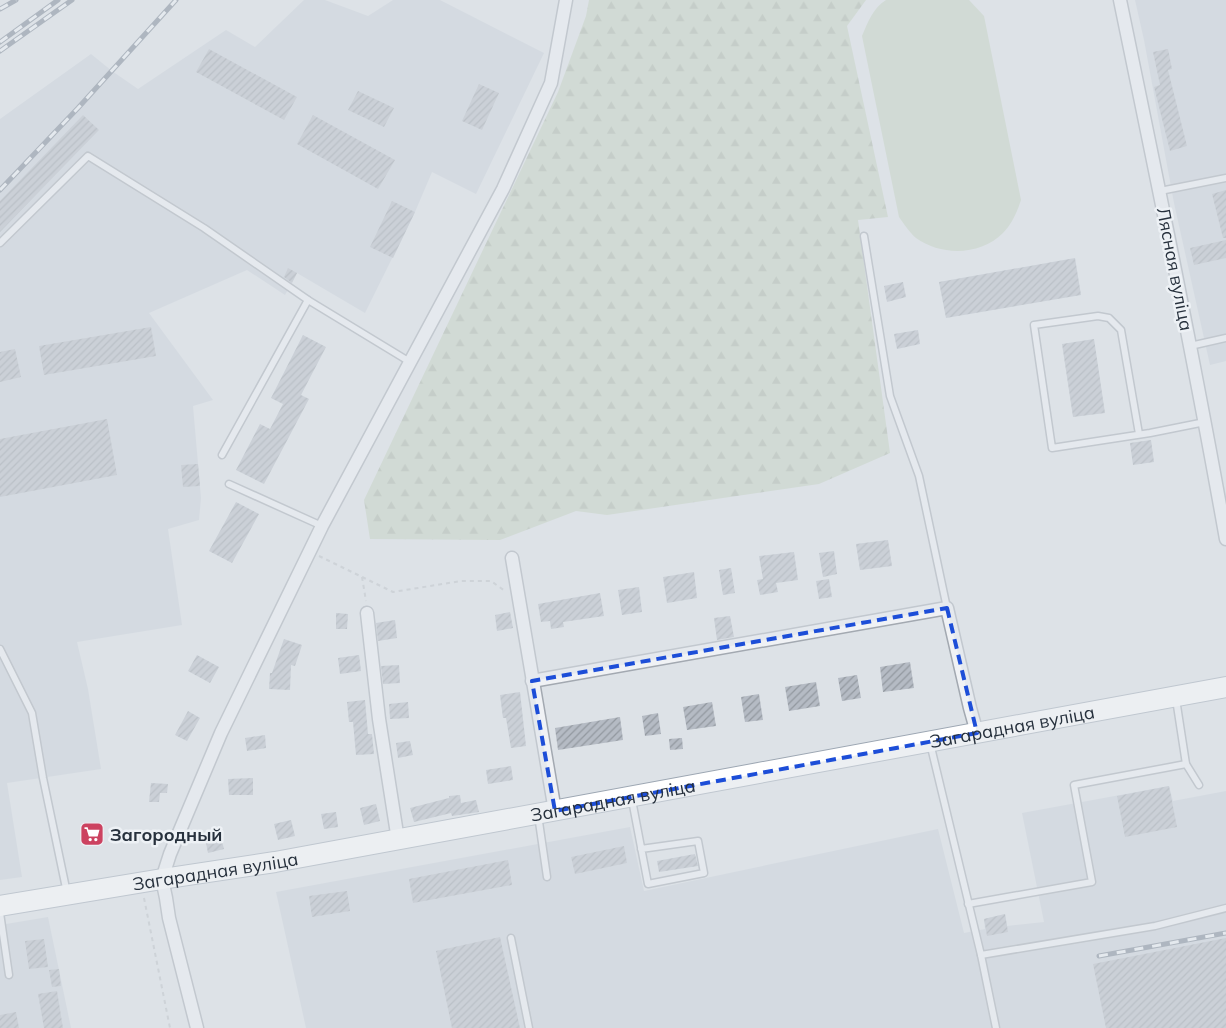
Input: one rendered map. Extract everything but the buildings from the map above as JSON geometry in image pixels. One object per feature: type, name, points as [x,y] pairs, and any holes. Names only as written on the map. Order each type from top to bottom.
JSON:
[{"type":"main road","name":"Загарадная вуліца","points":[[0,906],[275,862],[1226,687]]},
{"type":"street","points":[[197,1028],[169,918],[162,879],[170,854],[221,732],[322,526],[503,189],[551,83],[566,0]]},
{"type":"street","name":"Лясная вуліца","points":[[1120,0],[1160,191],[1226,539]]},
{"type":"street","points":[[512,558],[532,681],[546,812]]},
{"type":"street","points":[[532,681],[947,608],[977,733]]},
{"type":"street","points":[[367,612],[379,719],[398,840]]},
{"type":"lane","points":[[0,243],[88,156],[204,228],[308,300],[410,362]]},
{"type":"lane","points":[[1160,191],[1226,178]]},
{"type":"lane","points":[[864,236],[890,396],[918,476],[947,608]]},
{"type":"lane","points":[[222,455],[308,300]]},
{"type":"lane","points":[[1139,434],[1121,330],[1109,318],[1098,316],[1034,324],[1052,448],[1139,434],[1205,422]]},
{"type":"lane","points":[[1190,346],[1226,338]]},
{"type":"lane","points":[[229,484],[322,526]]},
{"type":"lane","points":[[0,649],[32,713],[43,778],[67,894]]},
{"type":"lane","points":[[1175,696],[1186,764],[1199,785]]},
{"type":"lane","points":[[929,742],[981,955],[996,1028]]},
{"type":"lane","points":[[968,904],[1092,882],[1074,785],[1186,764]]},
{"type":"lane","points":[[631,796],[648,884],[704,873],[698,840],[642,849]]},
{"type":"lane","points":[[546,812],[548,877]]},
{"type":"lane","points":[[981,955],[1155,926],[1226,908]]},
{"type":"lane","points":[[0,914],[9,975]]},
{"type":"lane","points":[[511,938],[529,1028]]},
{"type":"path","points":[[310,552],[393,592],[462,581],[491,581],[519,604]]},
{"type":"path","points":[[362,576],[367,612]]},
{"type":"path","points":[[140,883],[170,1028]]},
{"type":"highlighted area","points":[[947,608],[977,733],[555,811],[532,681]]},
{"type":"shaded area","points":[[304,0],[325,0],[368,16],[393,0],[440,0],[544,53],[476,194],[432,172],[415,212],[365,313],[297,273],[285,295],[247,270],[149,313],[213,400],[193,406],[201,498],[199,520],[168,529],[182,625],[77,642],[88,689],[101,769],[7,783],[22,877],[0,880],[0,119],[91,54],[138,89],[226,30],[255,47]]},
{"type":"shaded area","points":[[1135,0],[1226,0],[1226,361],[1210,365],[1174,203]]},
{"type":"shaded area","points":[[1169,786],[1173,801],[1226,791],[1226,1028],[306,1028],[276,892],[630,827],[644,891],[938,829],[964,933],[985,929],[984,919],[1005,914],[1007,926],[1044,922],[1022,813]]},
{"type":"shaded area","points":[[48,917],[71,1028],[0,1028],[0,925]]},
{"type":"green space","points":[[589,0],[866,0],[847,26],[888,217],[858,220],[890,453],[819,484],[607,515],[576,511],[500,540],[370,539],[364,500],[558,92],[586,16]]},
{"type":"green space","points":[[886,0],[969,0],[984,16],[1021,200],[1014,218],[1003,233],[994,241],[983,246],[960,251],[937,248],[916,238],[899,217],[862,36],[874,11]]},
{"type":"railway","points":[[0,9],[16,0]]},
{"type":"railway","points":[[0,42],[58,0]]},
{"type":"railway","points":[[0,51],[72,0]]},
{"type":"railway","points":[[0,190],[176,0]]},
{"type":"railway","points":[[1099,956],[1226,933]]},
{"type":"place","name":"Загородный","points":[[92,834]]}]
